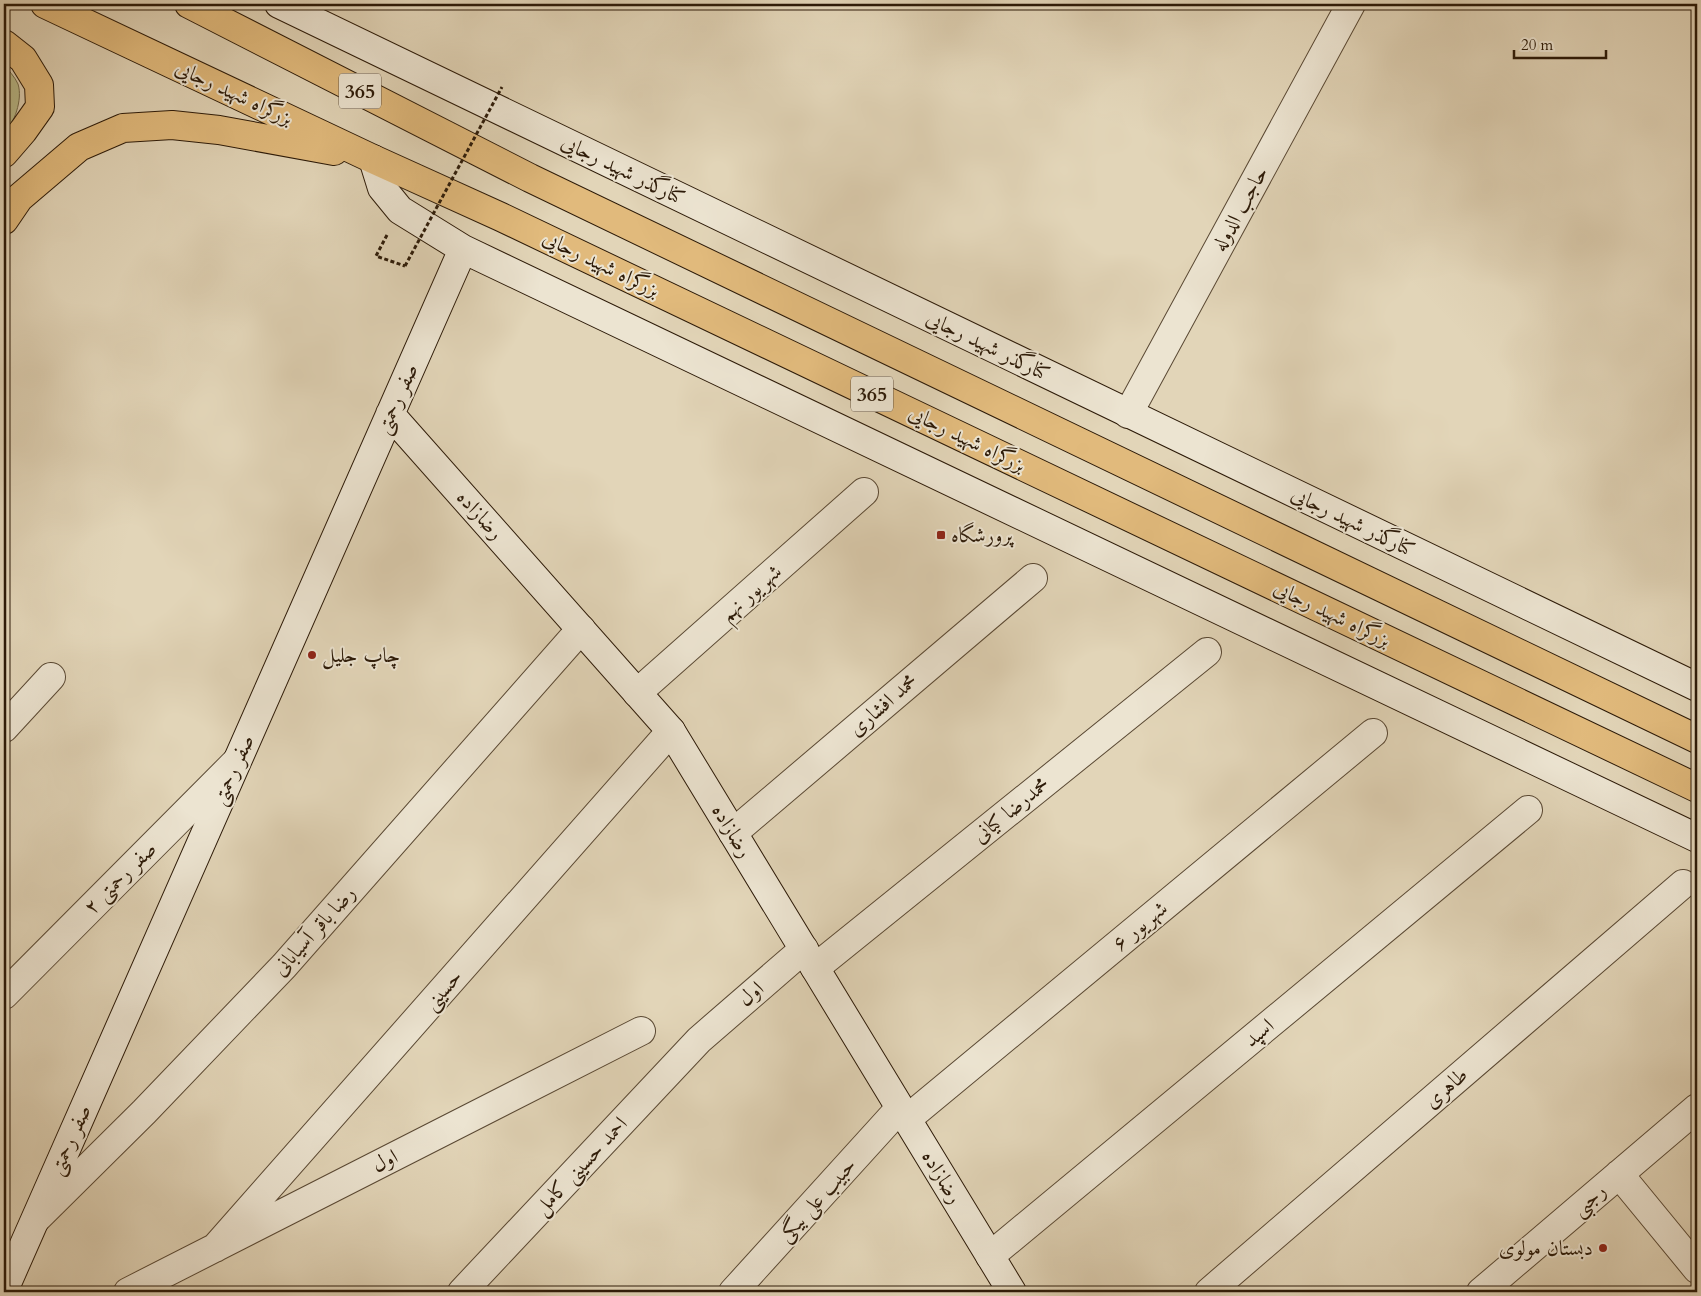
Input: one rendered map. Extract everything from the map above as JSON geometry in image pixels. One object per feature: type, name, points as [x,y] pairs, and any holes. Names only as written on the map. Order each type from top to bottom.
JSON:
[{"type":"highway","name":"بزرگراه شهید رجایی","points":[[45,4],[528,230],[1697,788]]},
{"type":"highway","name":"365","points":[[189,4],[530,178],[1697,739]]},
{"type":"highway","points":[[4,44],[23,59],[39,85],[40,107],[4,153]]},
{"type":"highway","points":[[4,220],[19,198],[79,147],[123,128],[172,126],[219,130],[373,159]]},
{"type":"street","name":"کنارگذر شهید رجایی","points":[[279,4],[1697,687]]},
{"type":"street","name":"حاجب الدوله","points":[[1128,414],[1351,4]]},
{"type":"street","points":[[373,159],[382,188],[400,210],[462,249],[1697,838]]},
{"type":"street","name":"صفر رحمتی","points":[[4,1290],[462,249]]},
{"type":"street","name":"رضازاده","points":[[390,414],[671,731],[1012,1292]]},
{"type":"street","name":"شهریور نهم","points":[[637,693],[864,492]]},
{"type":"street","name":"محمد افشاری","points":[[733,833],[1033,578]]},
{"type":"street","name":"رضا باقر آسیابانی","points":[[34,1220],[144,1112],[284,966],[581,629]]},
{"type":"street","name":"محمدرضا کیانی","points":[[810,959],[1207,652]]},
{"type":"street","points":[[4,728],[51,677]]},
{"type":"street","name":"حسینی","points":[[215,1248],[671,731]]},
{"type":"street","name":"شهریور ۶","points":[[904,1113],[1373,733]]},
{"type":"street","name":"صفر رحمتی ۲","points":[[4,995],[237,761]]},
{"type":"street","name":"اسپد","points":[[990,1256],[1528,810]]},
{"type":"street","name":"طاهری","points":[[1209,1292],[1683,884]]},
{"type":"street","name":"اول","points":[[699,1040],[810,959]]},
{"type":"street","name":"اول","points":[[128,1292],[641,1031]]},
{"type":"street","name":"احمد حسینی کامل","points":[[462,1292],[699,1040]]},
{"type":"street","name":"رجبی","points":[[1481,1292],[1697,1108]]},
{"type":"street","name":"حبیب علی بیگی","points":[[733,1292],[904,1113]]},
{"type":"street","points":[[1619,1174],[1697,1269]]},
{"type":"path","points":[[376,256],[404,266],[502,87]]},
{"type":"green space","points":[[4,64],[18,84],[19,97],[14,118],[4,135]]},
{"type":"place","name":"پرورشگاه","points":[[941,535]]},
{"type":"place","name":"چاپ جلیل","points":[[312,655]]},
{"type":"place","name":"دبستان مولوی","points":[[1603,1248]]}]
